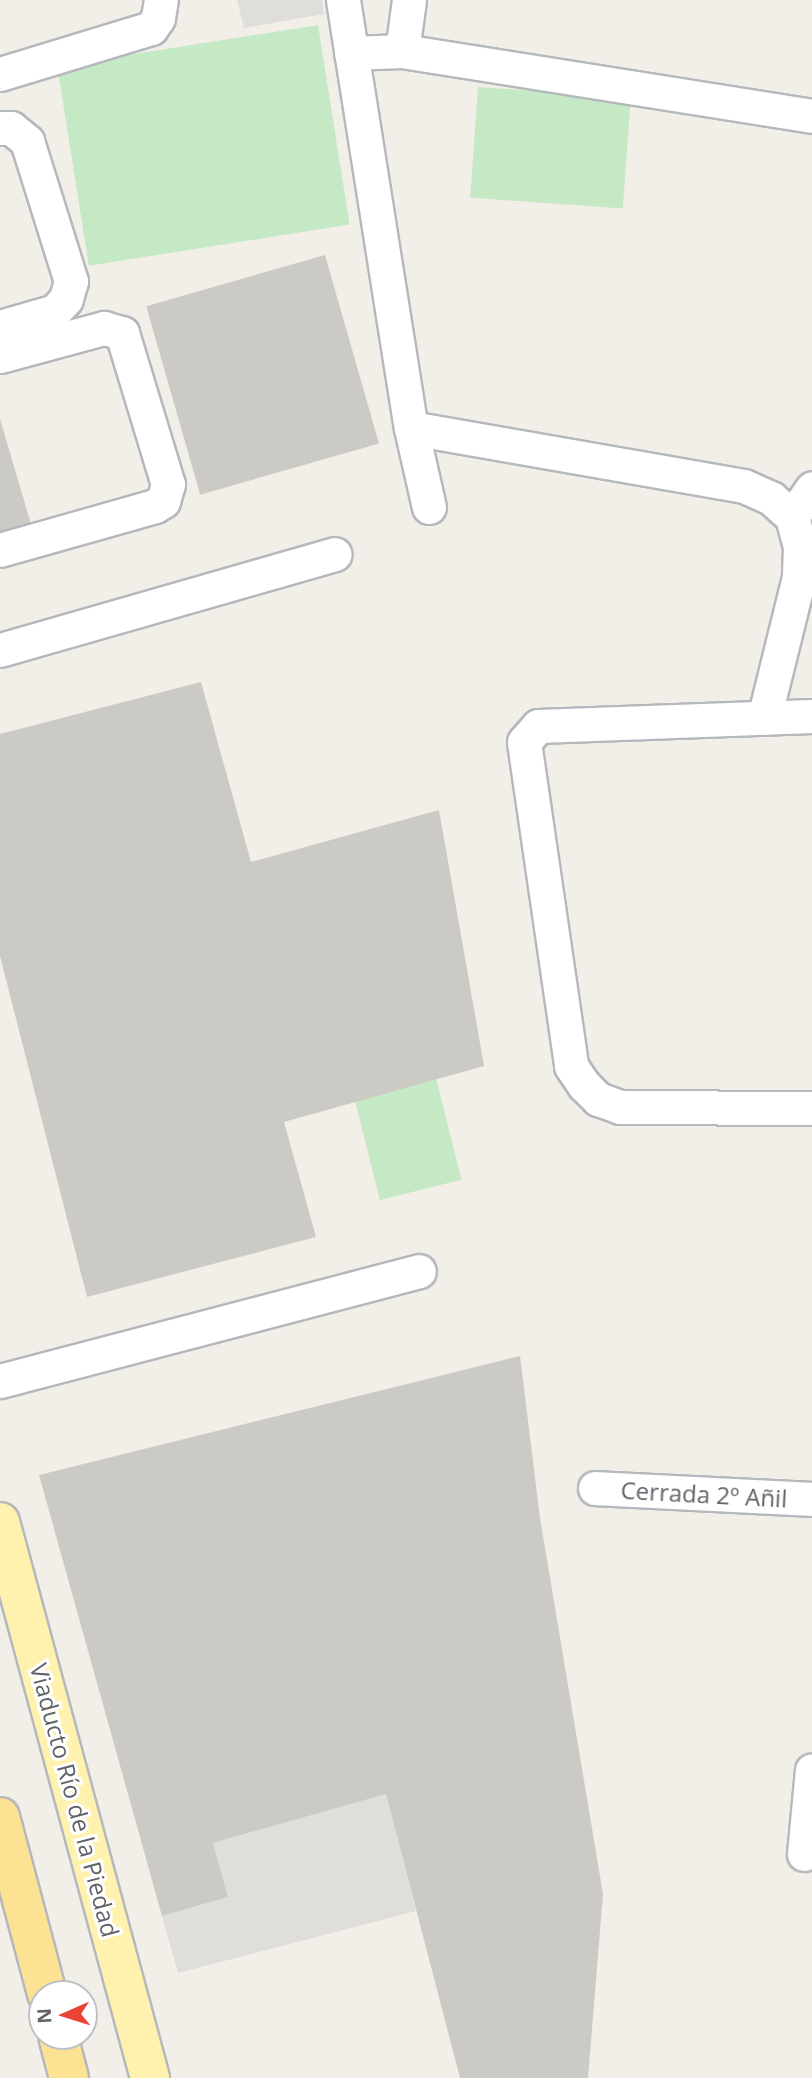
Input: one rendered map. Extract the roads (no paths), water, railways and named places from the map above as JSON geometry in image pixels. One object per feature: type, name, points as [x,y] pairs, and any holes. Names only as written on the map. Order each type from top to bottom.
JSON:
[{"type":"highway","points":[[0,1817],[43,1980]]},
{"type":"highway","points":[[62,2050],[69,2078]]},
{"type":"main road","name":"Viaducto Río de la Piedad","points":[[0,1522],[150,2078]]},
{"type":"street","points":[[0,74],[151,27],[158,18],[161,0]]},
{"type":"street","points":[[343,0],[411,428],[429,507]]},
{"type":"street","points":[[402,51],[409,0]]},
{"type":"street","points":[[351,53],[402,51],[812,116]]},
{"type":"street","points":[[0,128],[11,128],[27,141],[71,281],[66,299],[55,311],[0,327]]},
{"type":"street","points":[[0,356],[104,328],[122,333],[167,493],[155,506],[0,550]]},
{"type":"street","points":[[411,428],[744,486],[771,498],[792,517],[800,546],[799,577],[764,718]]},
{"type":"street","points":[[792,517],[812,488]]},
{"type":"street","points":[[0,650],[334,554]]},
{"type":"street","points":[[812,716],[538,726],[524,742],[570,1066],[584,1085],[598,1099],[620,1107],[812,1108]]},
{"type":"street","points":[[0,1381],[419,1271]]},
{"type":"street","name":"Cerrada 2º Añil","points":[[595,1488],[812,1499]]},
{"type":"street","points":[[804,1854],[812,1770]]}]
